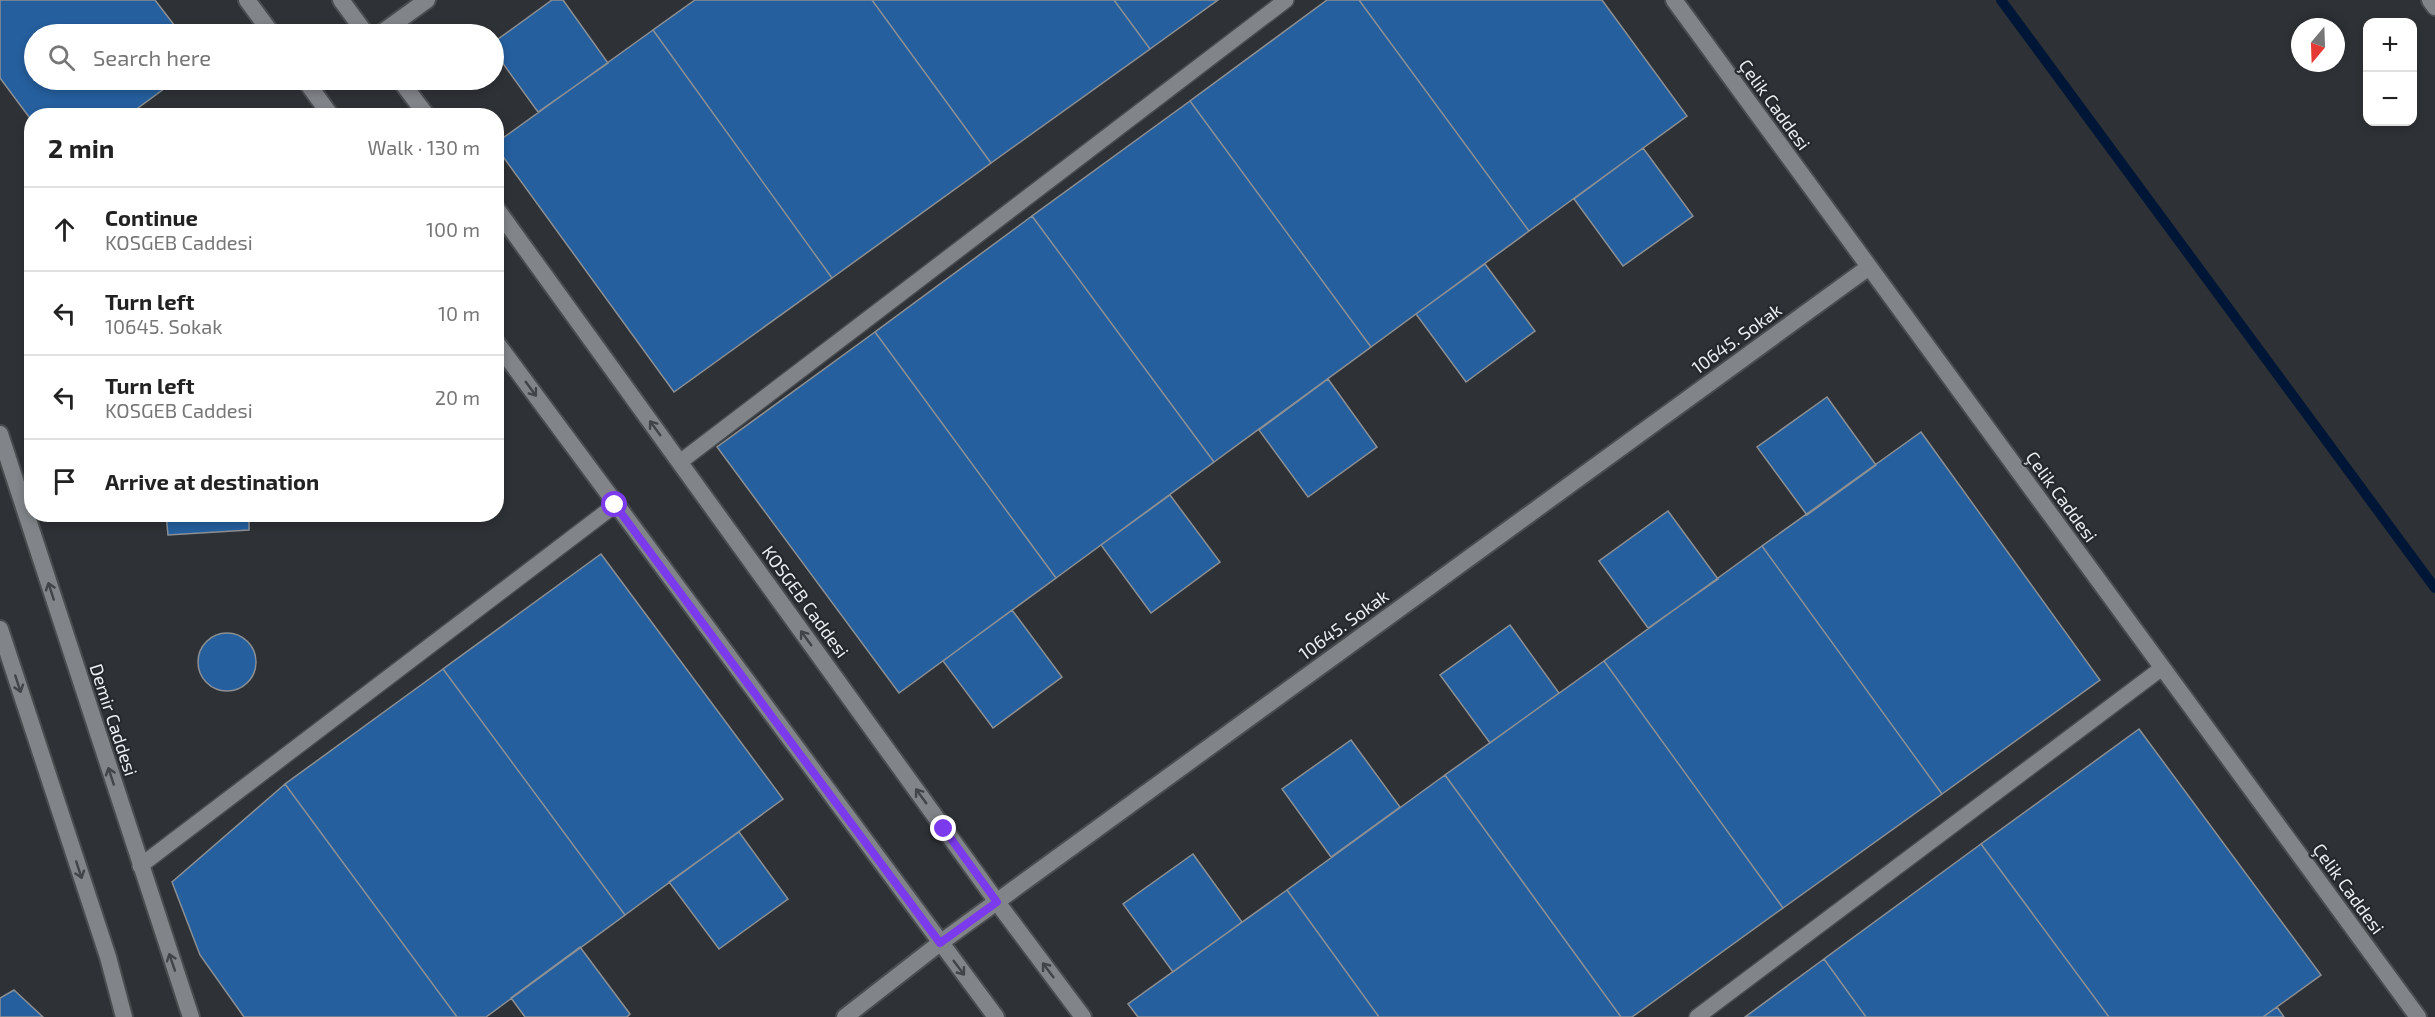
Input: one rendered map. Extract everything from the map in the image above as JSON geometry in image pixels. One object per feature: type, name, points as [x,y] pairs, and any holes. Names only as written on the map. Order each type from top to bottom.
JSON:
[{"type":"street","points":[[247,0],[265,24]]},
{"type":"street","points":[[340,0],[358,24]]},
{"type":"street","points":[[394,24],[426,0]]},
{"type":"street","name":"Çelik Caddesi","points":[[1674,0],[2418,1017]]},
{"type":"street","points":[[2430,0],[2435,7]]},
{"type":"street","points":[[312,90],[325,108]]},
{"type":"street","points":[[408,90],[421,108]]},
{"type":"street","name":"KOSGEB Caddesi","points":[[504,219],[997,902],[1083,1017]]},
{"type":"street","name":"10645. Sokak","points":[[845,1017],[940,943],[1869,267]]},
{"type":"street","points":[[504,353],[996,1017]]},
{"type":"street","name":"Demir Caddesi","points":[[0,434],[24,508]]},
{"type":"street","name":"Demir Caddesi","points":[[29,522],[190,1017]]},
{"type":"street","points":[[0,629],[108,957],[124,1017]]},
{"type":"lane","points":[[680,462],[1286,0]]},
{"type":"lane","points":[[140,866],[615,505]]},
{"type":"lane","points":[[1697,1017],[2162,668]]},
{"type":"building","points":[[0,0],[155,0],[173,24],[24,24],[24,90],[162,90],[138,108],[24,108],[24,110],[0,78]]},
{"type":"building","points":[[552,0],[563,0],[608,63],[538,112],[504,65],[504,35]]},
{"type":"building","points":[[695,0],[872,0],[991,163],[832,278],[653,30]]},
{"type":"building","points":[[872,0],[1114,0],[1150,49],[991,163]]},
{"type":"building","points":[[1114,0],[1218,0],[1150,49]]},
{"type":"building","points":[[1327,0],[1359,0],[1529,231],[1371,347],[1190,101]]},
{"type":"building","points":[[1359,0],[1602,0],[1687,116],[1529,231]]},
{"type":"building","points":[[653,30],[832,278],[674,392],[504,158],[504,137]]},
{"type":"building","points":[[1190,101],[1371,347],[1214,462],[1032,216]]},
{"type":"building","points":[[1643,148],[1693,216],[1623,266],[1574,199]]},
{"type":"building","points":[[1032,216],[1214,462],[1056,578],[875,332]]},
{"type":"building","points":[[1485,264],[1535,331],[1466,382],[1416,314]]},
{"type":"building","points":[[875,332],[1056,578],[899,693],[717,447]]},
{"type":"building","points":[[1328,379],[1377,447],[1308,497],[1259,430]]},
{"type":"building","points":[[1827,397],[1876,465],[1807,515],[1757,447]]},
{"type":"building","points":[[1921,432],[2100,680],[1942,794],[1762,546]]},
{"type":"building","points":[[1170,495],[1220,562],[1151,613],[1101,545]]},
{"type":"building","points":[[1668,511],[1718,579],[1648,628],[1599,561]]},
{"type":"building","points":[[167,522],[249,522],[249,530],[168,535]]},
{"type":"building","points":[[1762,546],[1942,794],[1783,908],[1604,661]]},
{"type":"building","points":[[601,554],[783,799],[625,915],[443,669]]},
{"type":"building","points":[[1012,610],[1062,677],[993,728],[943,661]]},
{"type":"building","points":[[1510,625],[1559,693],[1490,743],[1440,675]]},
{"type":"building","points":[[227,633],[238,635],[251,646],[256,662],[254,673],[243,686],[227,691],[216,689],[203,678],[198,662],[200,651],[211,638]]},
{"type":"building","points":[[1604,661],[1783,908],[1632,1017],[1621,1017],[1445,775]]},
{"type":"building","points":[[443,669],[625,915],[486,1017],[457,1017],[285,784]]},
{"type":"building","points":[[2139,729],[2321,975],[2263,1017],[2109,1017],[1981,844]]},
{"type":"building","points":[[1351,740],[1400,807],[1331,857],[1282,789]]},
{"type":"building","points":[[1445,775],[1621,1017],[1379,1017],[1287,890]]},
{"type":"building","points":[[285,784],[457,1017],[244,1017],[200,955],[172,882]]},
{"type":"building","points":[[739,832],[788,899],[719,949],[669,882]]},
{"type":"building","points":[[1981,844],[2109,1017],[1866,1017],[1824,959]]},
{"type":"building","points":[[1193,854],[1242,922],[1173,972],[1123,904]]},
{"type":"building","points":[[1287,890],[1379,1017],[1138,1017],[1128,1004]]},
{"type":"building","points":[[580,947],[630,1014],[627,1017],[525,1017],[511,998]]},
{"type":"building","points":[[1824,959],[1866,1017],[1745,1017]]},
{"type":"building","points":[[14,990],[43,1017],[0,1017],[0,998]]},
{"type":"building","points":[[2277,1007],[2284,1017],[2263,1017]]},
{"type":"waterway","points":[[2001,0],[2435,588]]},
{"type":"route","points":[[615,505],[940,943],[997,902],[944,829]]}]
